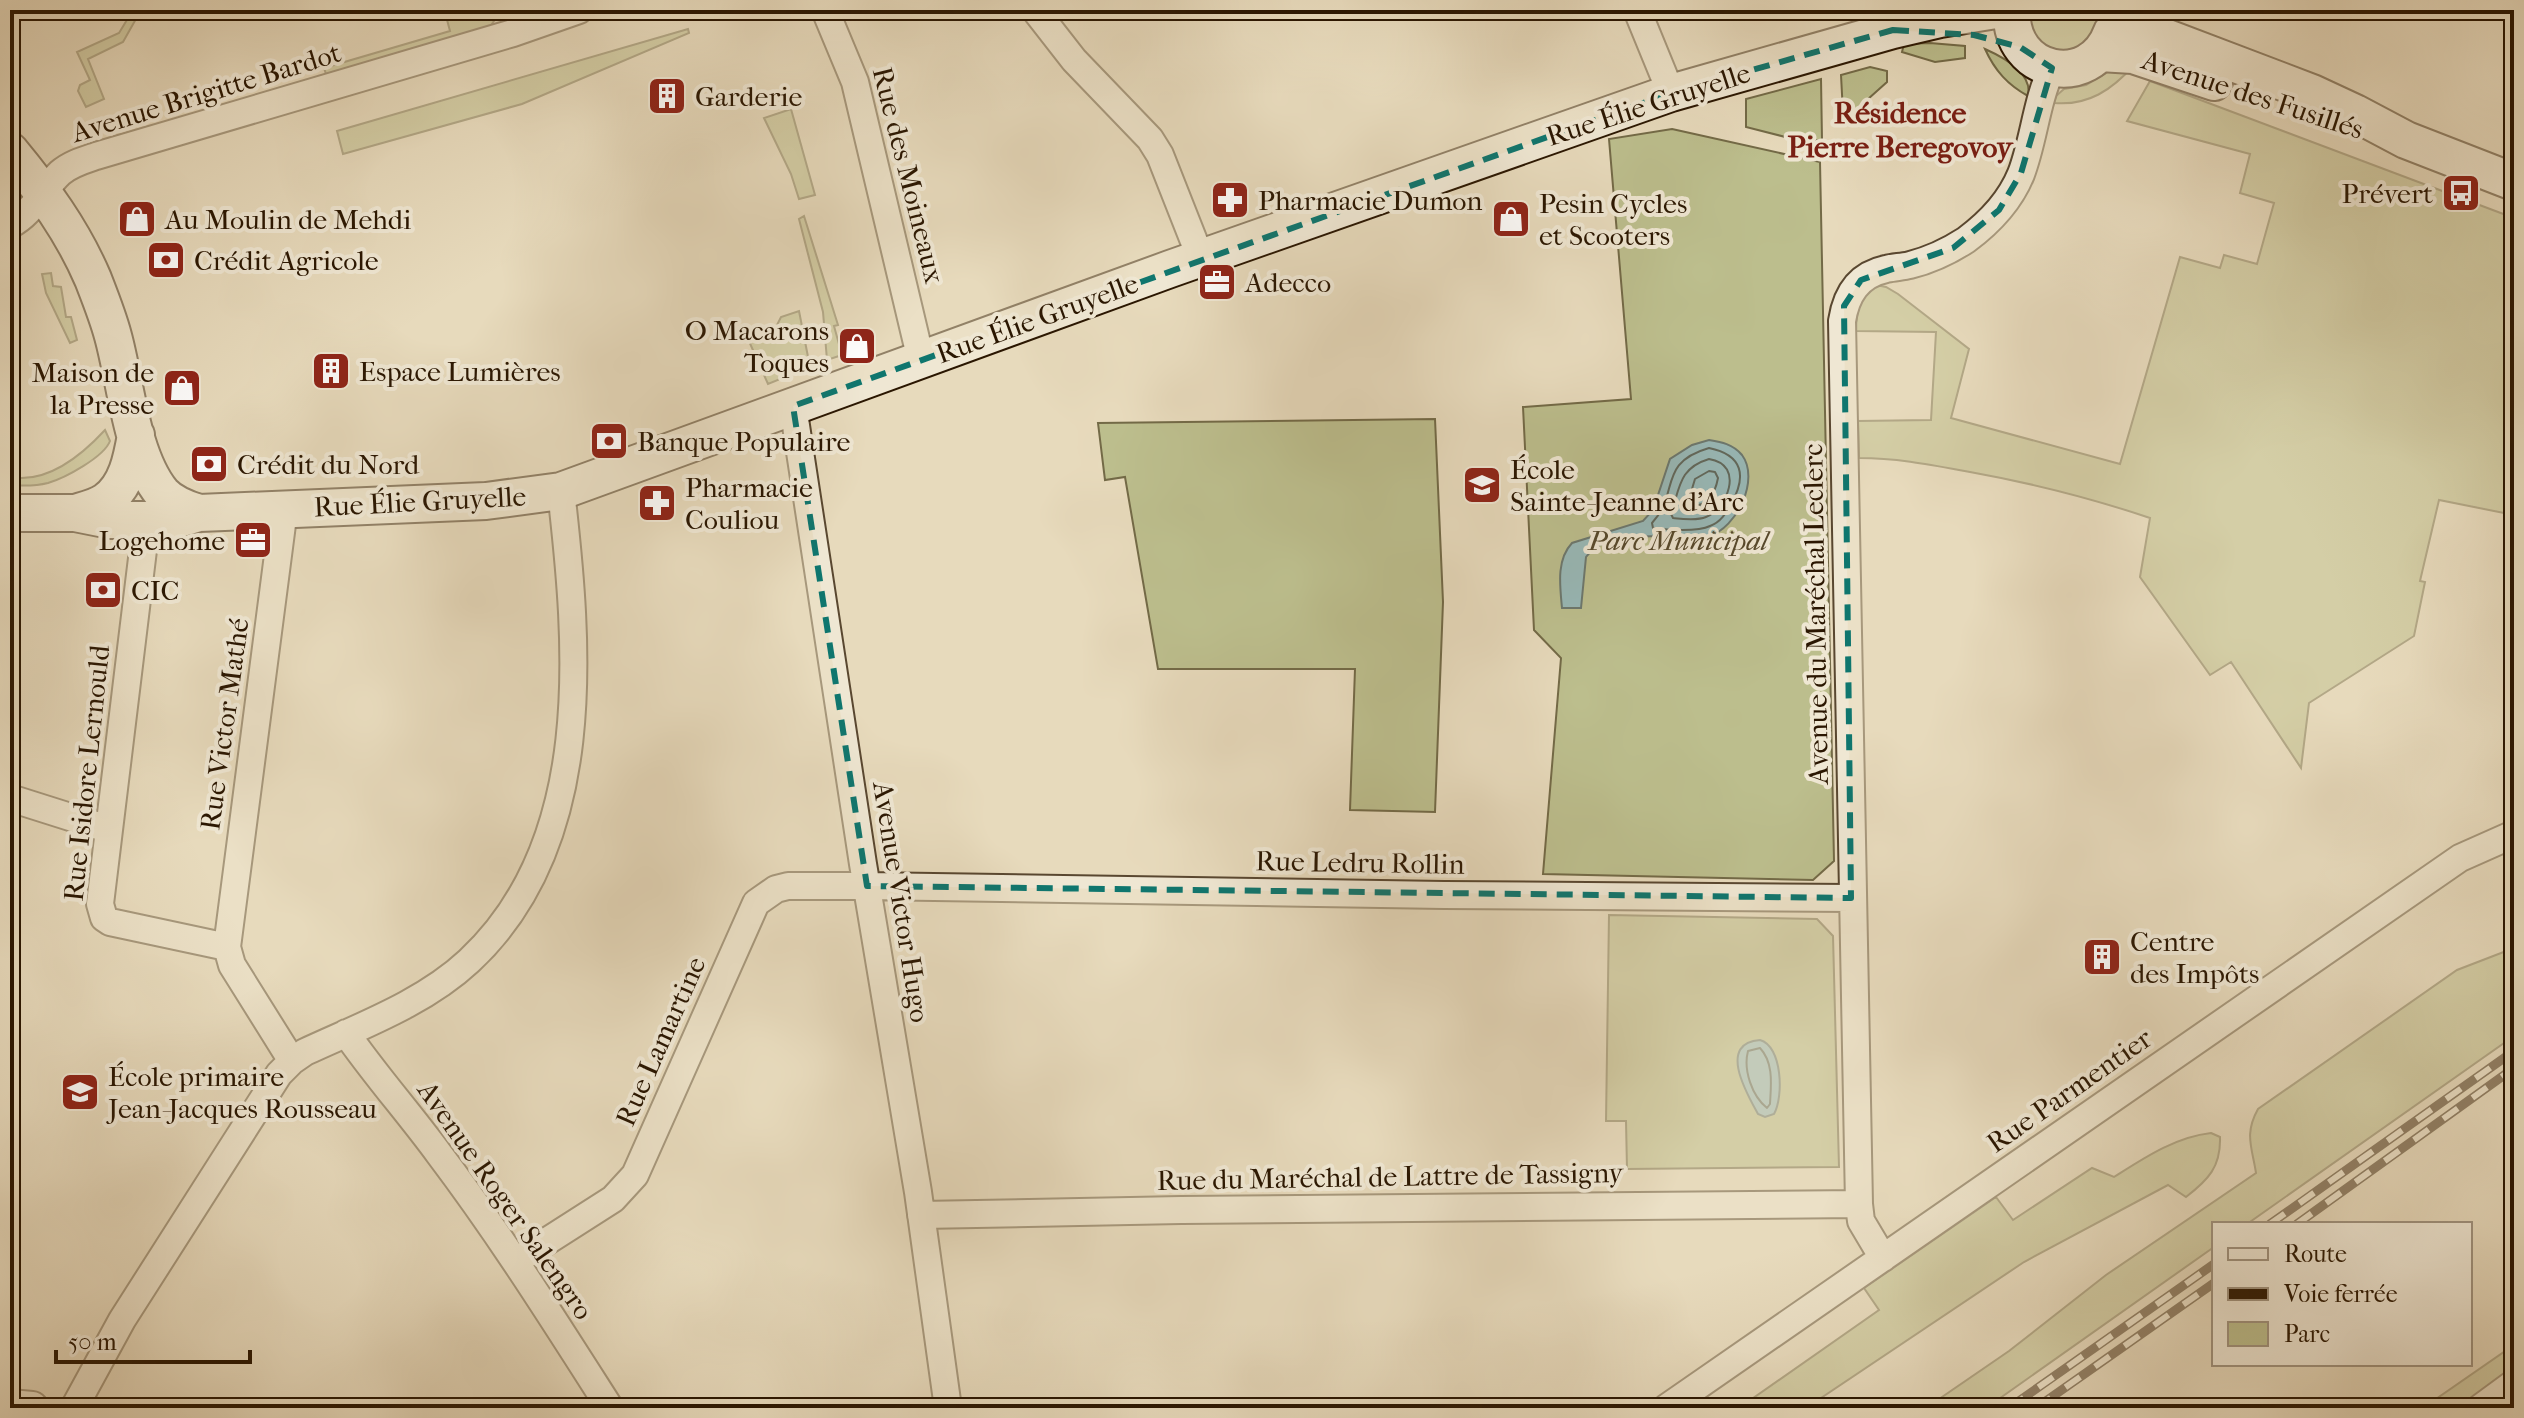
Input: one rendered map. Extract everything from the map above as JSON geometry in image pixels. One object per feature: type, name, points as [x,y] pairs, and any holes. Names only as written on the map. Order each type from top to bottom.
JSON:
[{"type":"main road","name":"Rue Élie Gruyelle","points":[[75,513],[110,520],[175,520],[199,513],[486,501],[561,491],[1671,93],[1893,30],[1996,10]]},
{"type":"main road","points":[[2012,10],[2011,22],[2020,47]]},
{"type":"main road","points":[[2052,68],[2078,67],[2100,53],[2113,29],[2113,10]]},
{"type":"main road","name":"Avenue des Fusillés","points":[[2119,10],[2141,28],[2312,93],[2406,140],[2514,182]]},
{"type":"main road","name":"Rue Élie Gruyelle","points":[[1914,26],[1974,35],[2020,47],[2029,57],[2052,68]]},
{"type":"main road","name":"Avenue des Fusillés","points":[[2100,53],[2133,55],[2347,127],[2406,140]]},
{"type":"main road","points":[[10,151],[45,193],[75,239],[113,335],[136,435],[147,465],[162,493],[178,505],[199,513]]},
{"type":"main road","points":[[10,513],[75,513],[106,502],[116,491],[130,464],[136,435]]},
{"type":"street","name":"Avenue Brigitte Bardot","points":[[10,225],[25,216],[69,166],[535,27],[579,10]]},
{"type":"street","name":"Rue des Moineaux","points":[[825,10],[855,82],[921,360]]},
{"type":"street","points":[[1035,10],[1074,60],[1150,139],[1160,155],[1201,259]]},
{"type":"street","points":[[1637,10],[1671,93]]},
{"type":"street","name":"Avenue du Maréchal Leclerc","points":[[1883,1258],[1861,1221],[1859,1204],[1842,321],[1848,297],[1861,280],[1876,271],[1905,267],[1953,248],[1999,210],[2021,173],[2039,103],[2052,68]]},
{"type":"street","name":"Avenue Victor Hugo","points":[[793,406],[921,1215],[948,1408]]},
{"type":"street","points":[[74,1408],[150,1274],[279,1074],[305,1052],[403,1006],[470,961],[511,910],[538,862],[563,782],[572,731],[573,638],[561,491]]},
{"type":"street","name":"Rue Victor Mathé","points":[[227,947],[284,509]]},
{"type":"street","name":"Rue Isidore Lernould","points":[[145,520],[100,904],[104,918],[110,922],[227,947]]},
{"type":"street","points":[[10,798],[108,829]]},
{"type":"street","name":"Rue Parmentier","points":[[1666,1408],[2460,858],[2514,834]]},
{"type":"street","name":"Rue Lamartine","points":[[516,1261],[613,1199],[635,1175],[756,903],[776,889],[788,886],[867,886]]},
{"type":"street","name":"Rue Ledru Rollin","points":[[867,886],[1851,898]]},
{"type":"street","points":[[227,947],[232,965],[292,1061]]},
{"type":"street","name":"Avenue Roger Salengro","points":[[346,1033],[438,1152],[516,1261],[610,1408]]},
{"type":"street","name":"Rue du Maréchal de Lattre de Tassigny","points":[[921,1215],[1859,1204]]},
{"type":"street","points":[[2480,1408],[2514,1383]]},
{"type":"street","points":[[10,1406],[32,1408]]},
{"type":"highlighted area","points":[[1893,30],[1974,35],[2020,47],[2052,68],[2021,173],[1999,210],[1953,248],[1861,280],[1844,306],[1851,898],[867,886],[793,406],[1671,93]]},
{"type":"green space","points":[[133,10],[141,10],[123,42],[88,59],[104,99],[86,107],[78,91],[80,85],[90,80],[77,52],[119,33]]},
{"type":"green space","points":[[476,10],[478,15],[495,10],[494,21],[489,28],[327,77],[324,68],[450,31],[445,12]]},
{"type":"green space","points":[[2028,10],[2098,10],[2098,19],[2093,36],[2087,42],[2072,50],[2054,51],[2032,36]]},
{"type":"green space","points":[[688,29],[689,33],[522,104],[343,154],[337,131]]},
{"type":"green space","points":[[1904,44],[1965,46],[1965,58],[1935,62],[1902,52]]},
{"type":"green space","points":[[1985,49],[2008,61],[2021,73],[2026,80],[2028,96],[2003,77]]},
{"type":"green space","points":[[2134,65],[2108,89],[2088,99],[2054,103],[2056,96],[2064,89],[2086,85],[2113,69]]},
{"type":"green space","points":[[1870,67],[1887,71],[1887,82],[1849,116],[1843,113],[1841,75]]},
{"type":"green space","points":[[1821,79],[1822,140],[1801,141],[1746,127],[1746,99]]},
{"type":"green space","points":[[2150,81],[2514,218],[2514,515],[2439,500],[2420,581],[2425,582],[2414,636],[2309,703],[2301,768],[2231,662],[2210,675],[2140,577],[2150,518],[1993,476],[1915,462],[1859,458],[1858,421],[1931,420],[1936,332],[1856,331],[1860,305],[1876,285],[1898,294],[1969,349],[1951,418],[2120,464],[2180,257],[2220,268],[2224,255],[2257,264],[2274,203],[2240,193],[2250,154],[2127,121]]},
{"type":"green space","points":[[791,109],[815,195],[799,199],[791,174],[764,118]]},
{"type":"green space","name":"Parc Municipal","points":[[1672,129],[1820,162],[1834,861],[1813,880],[1543,874],[1561,658],[1534,630],[1523,407],[1631,399],[1609,139]]},
{"type":"green space","points":[[804,216],[838,325],[834,326],[842,355],[827,360],[823,312],[799,219]]},
{"type":"green space","points":[[51,273],[53,286],[61,287],[66,317],[71,317],[77,340],[70,343],[46,293],[42,274]]},
{"type":"green space","points":[[799,311],[810,367],[768,384],[748,339],[776,327],[781,317]]},
{"type":"green space","points":[[1435,419],[1443,602],[1435,812],[1350,810],[1355,669],[1158,669],[1125,477],[1105,480],[1098,423]]},
{"type":"green space","points":[[105,430],[110,441],[106,447],[74,472],[43,484],[10,485],[10,477],[37,476],[62,466]]},
{"type":"green space","points":[[1609,915],[1817,919],[1833,936],[1839,1167],[1627,1169],[1626,1121],[1606,1121]]},
{"type":"green space","points":[[2514,948],[2514,1036],[2250,1222],[2212,1222],[2212,1248],[1986,1408],[1926,1408],[2009,1351],[2106,1275],[2256,1173],[2250,1133],[2258,1109],[2457,970]]},
{"type":"green space","points":[[2211,1133],[2220,1137],[2215,1165],[2201,1185],[2186,1197],[2168,1185],[2024,1262],[1806,1408],[1739,1408],[1879,1310],[1864,1288],[1996,1197],[2013,1220],[2092,1168],[2114,1177],[2172,1144]]},
{"type":"green space","points":[[2514,1345],[2514,1368],[2458,1408],[2423,1408]]},
{"type":"water","points":[[1709,440],[1735,448],[1747,465],[1747,489],[1743,502],[1728,523],[1706,537],[1646,536],[1606,542],[1586,557],[1581,608],[1562,608],[1561,565],[1572,543],[1643,521],[1653,510],[1670,459],[1692,445]]},
{"type":"water","points":[[1760,1040],[1773,1052],[1780,1084],[1774,1114],[1765,1117],[1758,1114],[1742,1083],[1738,1059],[1740,1050],[1747,1043]]},
{"type":"railway","points":[[2273,1222],[2514,1051]]},
{"type":"railway","points":[[2300,1222],[2514,1068]]},
{"type":"railway","points":[[2009,1408],[2212,1265]]},
{"type":"railway","points":[[2036,1408],[2212,1284]]},
{"type":"place","name":"Garderie","points":[[667,96]]},
{"type":"place","name":"Prévert","points":[[2461,193]]},
{"type":"place","name":"Pharmacie Dumon","points":[[1230,200]]},
{"type":"place","name":"Au Moulin de Mehdi","points":[[137,219]]},
{"type":"place","name":"Pesin Cycles et Scooters","points":[[1511,219]]},
{"type":"place","name":"Crédit Agricole","points":[[166,260]]},
{"type":"place","name":"Adecco","points":[[1217,282]]},
{"type":"place","name":"O Macarons Toques","points":[[857,346]]},
{"type":"place","name":"Espace Lumières","points":[[331,371]]},
{"type":"place","name":"Maison de la Presse","points":[[182,388]]},
{"type":"place","name":"Banque Populaire","points":[[609,441]]},
{"type":"place","name":"Crédit du Nord","points":[[209,464]]},
{"type":"place","name":"École Sainte-Jeanne d'Arc","points":[[1482,485]]},
{"type":"place","name":"Pharmacie Couliou","points":[[657,503]]},
{"type":"place","name":"Logehome","points":[[253,540]]},
{"type":"place","name":"CIC","points":[[103,590]]},
{"type":"place","name":"Centre des Impôts","points":[[2102,957]]},
{"type":"place","name":"École primaire Jean-Jacques Rousseau","points":[[80,1092]]},
{"type":"district","name":"Résidence Pierre Beregovoy","points":[[1900,130]]}]
